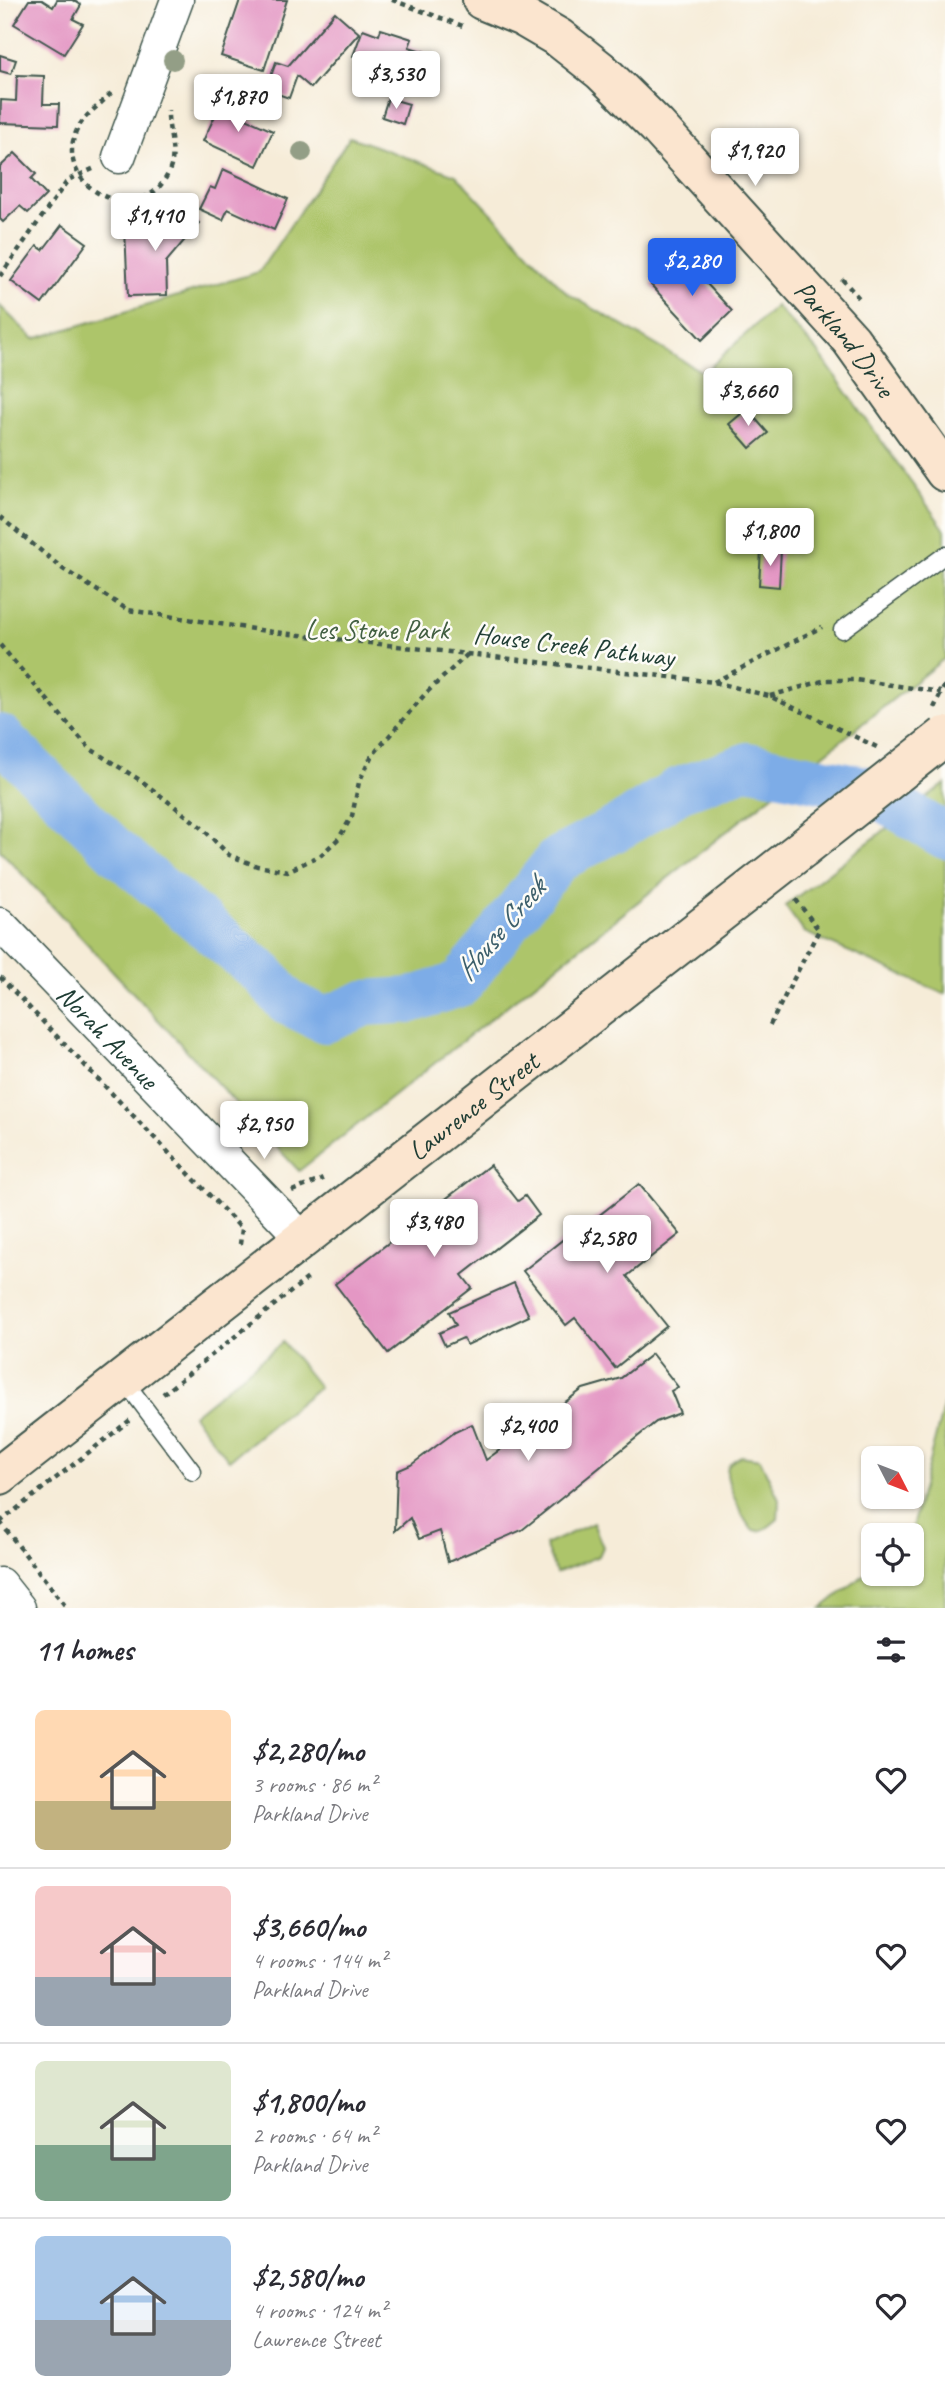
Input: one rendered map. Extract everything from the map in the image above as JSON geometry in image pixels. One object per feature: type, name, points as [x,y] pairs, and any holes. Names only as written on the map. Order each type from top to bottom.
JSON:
[{"type":"main road","name":"Parkland Drive","points":[[474,14],[523,17],[559,38],[601,71],[657,127],[851,340],[945,472]]},
{"type":"main road","name":"Lawrence Street","points":[[0,1475],[802,849],[938,726]]},
{"type":"street","points":[[119,157],[177,0]]},
{"type":"street","name":"Norah Avenue","points":[[0,924],[303,1239]]},
{"type":"street","points":[[0,1584],[19,1608]]},
{"type":"lane","points":[[842,630],[945,555]]},
{"type":"lane","points":[[123,1379],[193,1472]]},
{"type":"path","points":[[392,0],[474,14]]},
{"type":"path","points":[[0,276],[68,180],[119,157]]},
{"type":"path","name":"House Creek Pathway","points":[[0,517],[63,569],[128,610],[274,632],[714,682],[769,696],[885,751]]},
{"type":"path","points":[[714,682],[821,627],[842,630]]},
{"type":"path","points":[[0,645],[89,748],[143,782],[201,827],[229,855],[257,866],[288,871],[321,855],[339,838],[352,816],[359,782],[371,757],[426,693],[469,653]]},
{"type":"path","points":[[769,696],[826,680],[856,680],[941,692]]},
{"type":"path","points":[[938,726],[941,692],[945,685]]},
{"type":"path","points":[[770,1025],[818,930],[790,893]]},
{"type":"path","points":[[0,977],[242,1229],[240,1244],[230,1252]]},
{"type":"path","points":[[0,1522],[67,1608]]},
{"type":"green space","name":"Les Stone Park","points":[[350,137],[456,175],[567,293],[704,373],[776,306],[818,352],[945,530],[945,658],[299,1171],[0,850],[0,306],[34,339],[259,272]]},
{"type":"green space","points":[[945,784],[945,994],[804,932],[785,906]]},
{"type":"green space","points":[[283,1342],[319,1387],[229,1460],[193,1415]]},
{"type":"green space","points":[[945,1400],[945,1608],[822,1608],[861,1577],[861,1586],[924,1586],[924,1523],[913,1523],[917,1509],[924,1509],[924,1481]]},
{"type":"green space","points":[[741,1456],[760,1459],[779,1499],[778,1519],[761,1530],[750,1527],[730,1484],[728,1468]]},
{"type":"green space","points":[[593,1523],[603,1547],[599,1556],[556,1573],[545,1545]]},
{"type":"building","points":[[29,0],[42,0],[53,7],[57,0],[73,0],[81,5],[73,19],[83,24],[64,54],[14,24]]},
{"type":"building","points":[[240,0],[287,0],[264,70],[221,56]]},
{"type":"building","points":[[335,12],[359,33],[311,88],[297,76],[289,98],[266,90],[276,62],[288,66]]},
{"type":"building","points":[[363,29],[379,35],[381,29],[412,39],[409,47],[425,52],[418,71],[403,66],[393,95],[363,84],[371,62],[353,56]]},
{"type":"building","points":[[0,55],[16,60],[11,74],[0,71]]},
{"type":"building","points":[[17,75],[44,76],[43,104],[59,104],[58,125],[0,123],[1,100],[16,101]]},
{"type":"building","points":[[388,98],[409,104],[403,124],[382,117]]},
{"type":"building","points":[[223,99],[240,107],[237,115],[273,131],[257,166],[203,141]]},
{"type":"building","points":[[15,153],[36,174],[31,179],[46,195],[28,213],[20,206],[3,222],[0,219],[0,167]]},
{"type":"building","points":[[223,169],[288,199],[274,230],[228,209],[223,220],[199,209],[210,187],[215,189]]},
{"type":"building","points":[[178,205],[199,223],[166,262],[167,295],[128,296],[125,229],[160,227]]},
{"type":"building","points":[[62,225],[87,243],[42,304],[11,281],[37,246],[43,250]]},
{"type":"building","points":[[681,256],[732,311],[702,340],[651,285]]},
{"type":"building","points":[[747,409],[768,433],[750,448],[729,424]]},
{"type":"building","points":[[761,549],[781,550],[779,587],[759,585]]},
{"type":"building","points":[[490,1165],[518,1201],[525,1196],[539,1215],[462,1275],[472,1288],[388,1353],[335,1284]]},
{"type":"building","points":[[639,1184],[680,1234],[627,1276],[667,1326],[615,1368],[575,1318],[566,1325],[523,1271],[575,1230],[585,1242],[595,1234],[588,1224]]},
{"type":"building","points":[[514,1283],[529,1316],[467,1345],[463,1338],[445,1346],[439,1333],[456,1325],[449,1312]]},
{"type":"building","points":[[652,1354],[678,1387],[671,1391],[680,1413],[656,1422],[522,1530],[448,1562],[440,1531],[419,1539],[410,1518],[395,1531],[397,1471],[411,1465],[455,1432],[472,1424],[486,1460],[583,1389],[621,1378]]},
{"type":"waterway","name":"House Creek","points":[[0,737],[117,852],[264,975],[287,1002],[325,1020],[365,1003],[411,1000],[460,984],[557,860],[623,825],[679,790],[748,765],[869,790],[945,836]]}]
